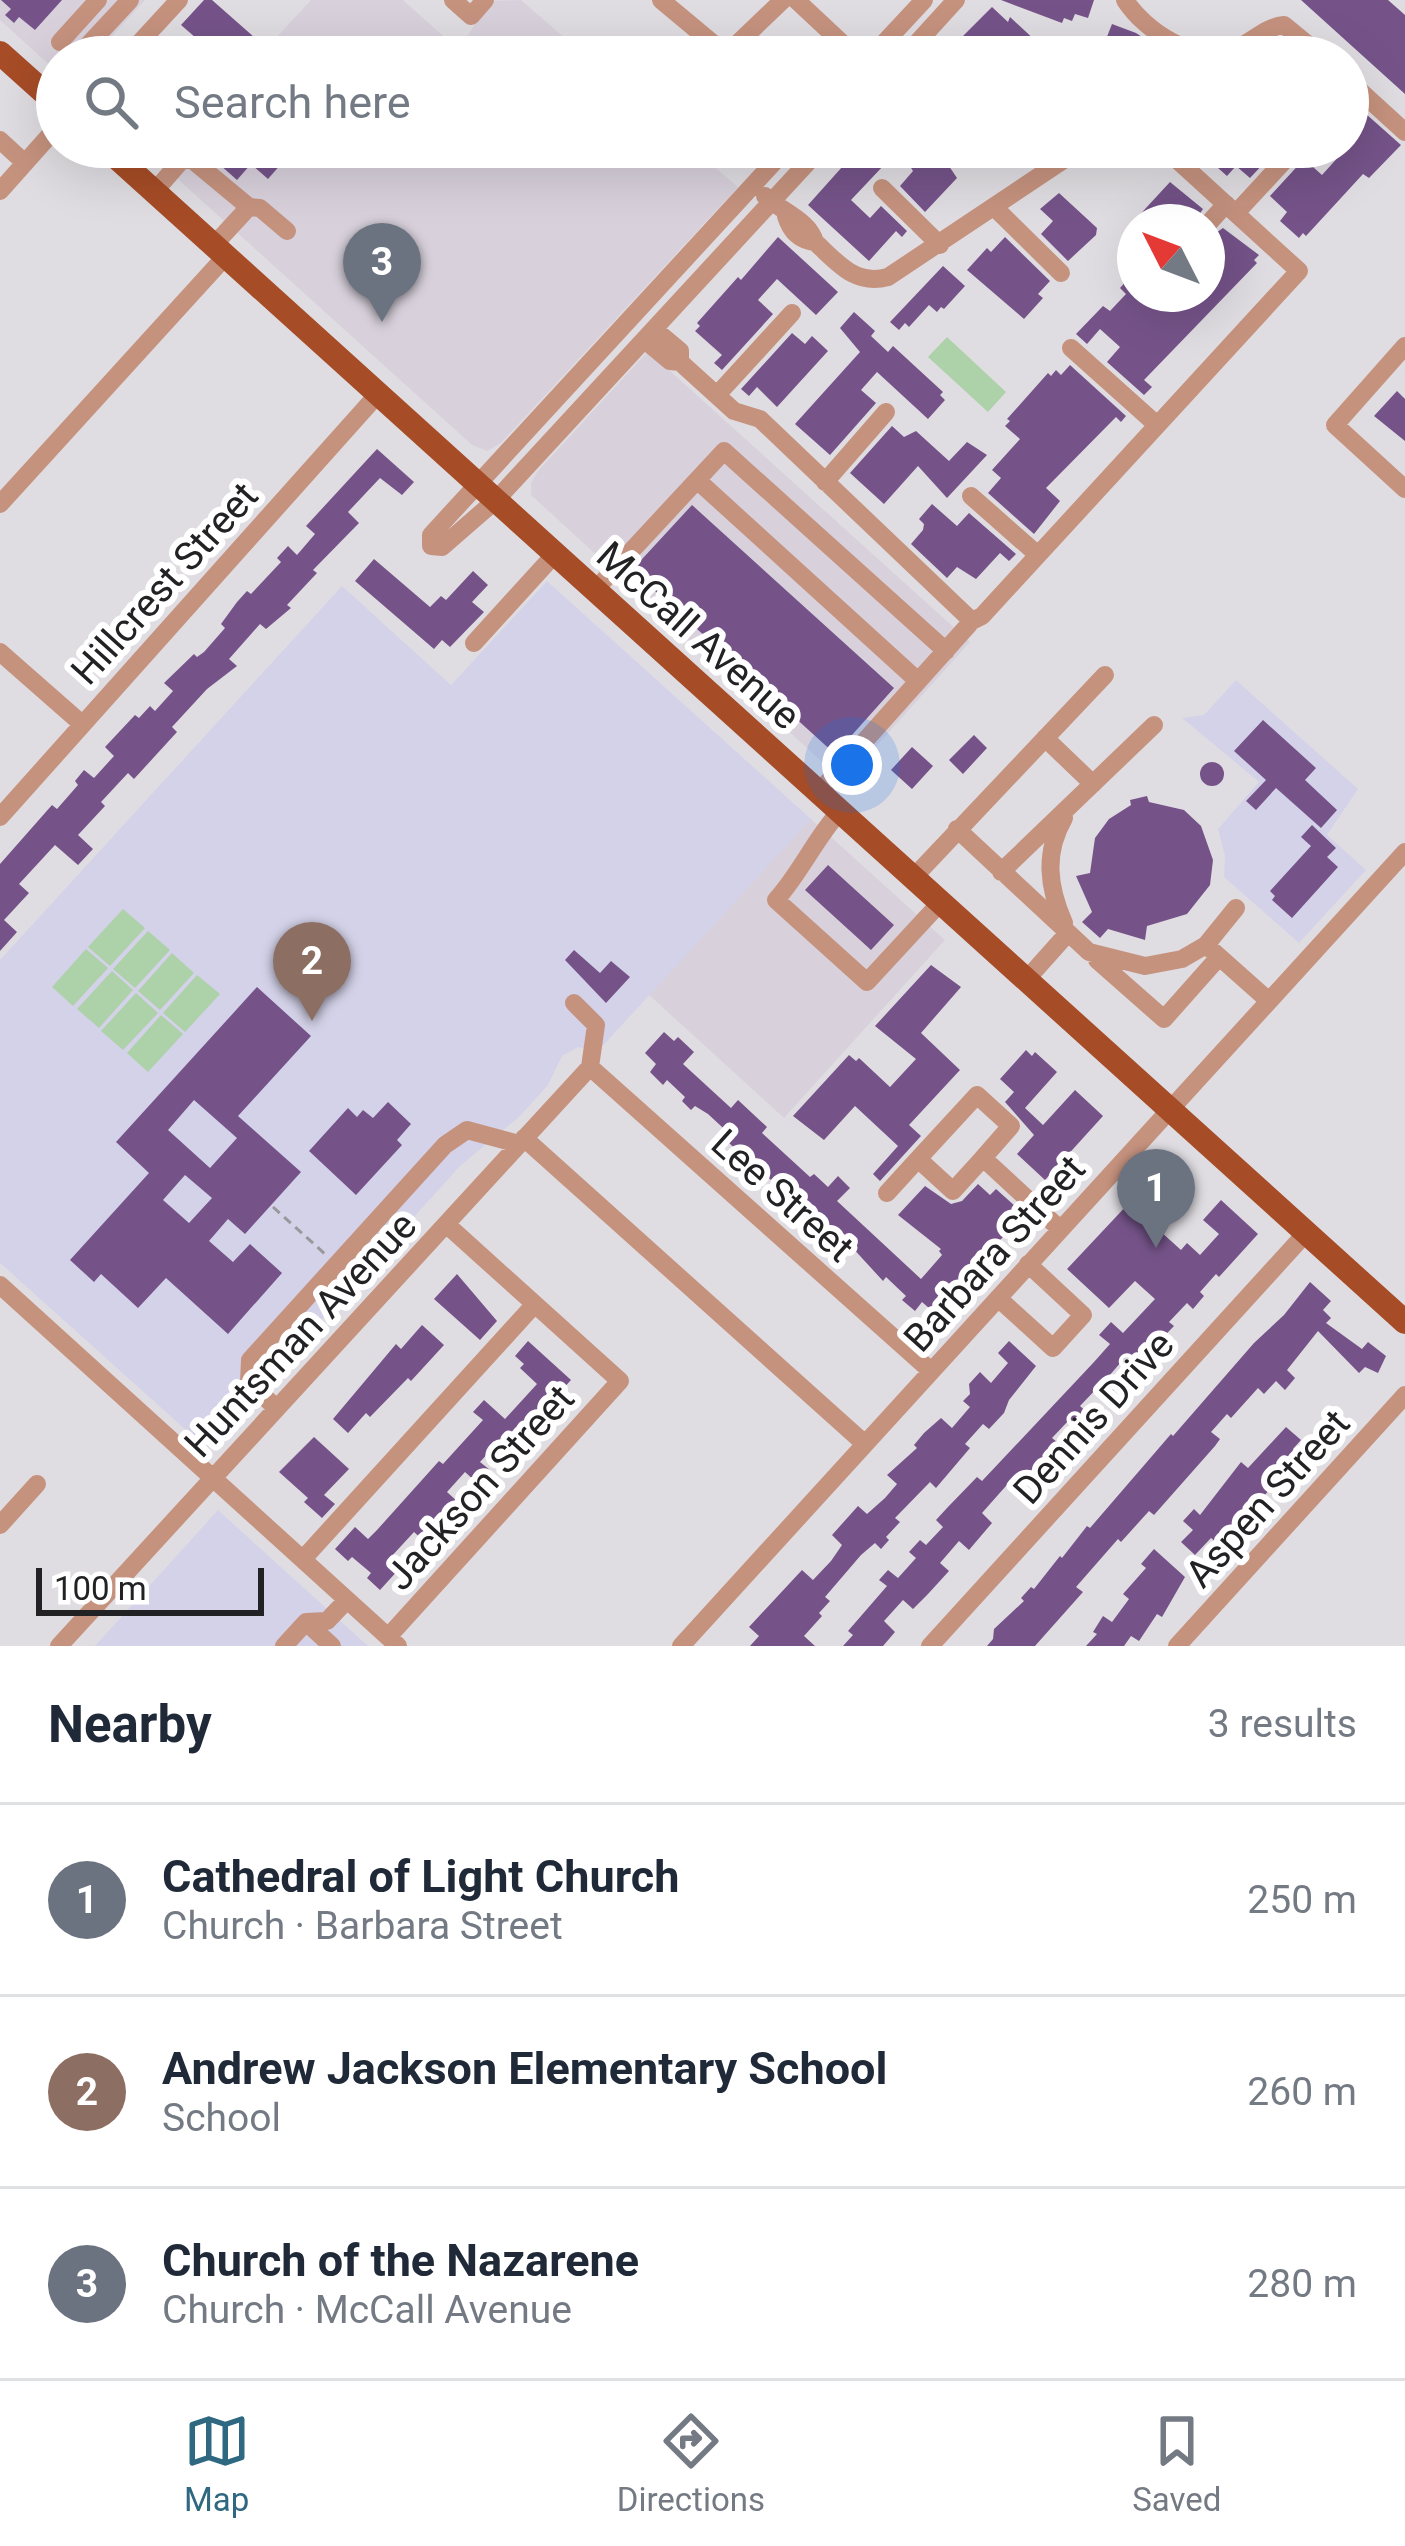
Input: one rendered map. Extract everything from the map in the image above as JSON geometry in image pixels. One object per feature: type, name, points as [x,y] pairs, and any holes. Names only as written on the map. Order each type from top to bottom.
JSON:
[{"type":"main road","points":[[0,53],[36,79]]},
{"type":"main road","name":"McCall Avenue","points":[[128,168],[1405,1322]]},
{"type":"street","points":[[65,36],[98,0]]},
{"type":"street","points":[[97,36],[130,0]]},
{"type":"street","points":[[146,36],[179,0]]},
{"type":"street","points":[[453,0],[471,16],[485,0]]},
{"type":"street","points":[[661,0],[700,36]]},
{"type":"street","points":[[744,36],[783,0]]},
{"type":"street","points":[[796,0],[835,36]]},
{"type":"street","points":[[891,36],[924,0]]},
{"type":"street","points":[[923,36],[956,0]]},
{"type":"street","points":[[1125,0],[1151,28],[1168,36]]},
{"type":"street","points":[[1259,36],[1279,24],[1299,36]]},
{"type":"street","points":[[1369,99],[1405,132]]},
{"type":"street","points":[[0,140],[25,163]]},
{"type":"street","points":[[0,191],[36,151]]},
{"type":"street","points":[[154,192],[175,168]]},
{"type":"street","points":[[202,168],[287,231]]},
{"type":"street","points":[[487,492],[631,319],[769,168]]},
{"type":"street","points":[[487,492],[779,209],[807,168]]},
{"type":"street","points":[[753,185],[805,241],[814,242],[848,272],[866,280],[888,277],[940,245],[1040,168]]},
{"type":"street","points":[[819,792],[1299,271],[1186,168]]},
{"type":"street","points":[[1225,213],[1275,168]]},
{"type":"street","points":[[882,188],[940,245]]},
{"type":"street","points":[[0,505],[219,251],[249,207]]},
{"type":"street","points":[[994,207],[1061,273]]},
{"type":"street","points":[[717,395],[792,313]]},
{"type":"street","points":[[631,319],[670,361],[680,362],[734,412],[760,419],[972,621]]},
{"type":"street","points":[[1405,346],[1335,425],[1405,489]]},
{"type":"street","points":[[1071,348],[1157,425]]},
{"type":"street","name":"Hillcrest Street","points":[[0,817],[378,394]]},
{"type":"street","points":[[825,482],[886,412]]},
{"type":"street","points":[[595,590],[724,451],[946,651]]},
{"type":"street","points":[[698,480],[918,681]]},
{"type":"street","points":[[971,496],[1038,555]]},
{"type":"street","points":[[474,643],[555,554]]},
{"type":"street","points":[[0,652],[82,724]]},
{"type":"street","points":[[913,878],[1105,676]]},
{"type":"street","points":[[1001,872],[1154,725]]},
{"type":"street","points":[[1045,738],[1085,791]]},
{"type":"street","points":[[1068,933],[1056,905],[1049,867],[1057,830],[1085,791]]},
{"type":"street","points":[[840,812],[776,900],[867,982],[940,902]]},
{"type":"street","points":[[957,829],[1164,1019],[1213,951],[1236,908]]},
{"type":"street","name":"Barbara Street","points":[[681,1646],[1405,852]]},
{"type":"street","points":[[1025,980],[1068,933]]},
{"type":"street","points":[[1089,952],[1145,966],[1213,951]]},
{"type":"street","points":[[1213,951],[1269,1001]]},
{"type":"street","points":[[574,1004],[596,1024],[590,1067]]},
{"type":"street","name":"Huntsman Avenue","points":[[59,1646],[590,1067]]},
{"type":"street","name":"Lee Street","points":[[590,1067],[931,1371]]},
{"type":"street","points":[[887,1193],[918,1159],[977,1095],[1012,1126],[953,1191],[918,1159]]},
{"type":"street","points":[[276,1408],[249,1382],[250,1360],[445,1145],[467,1130],[522,1141],[865,1444]]},
{"type":"street","points":[[983,1158],[1060,1229]]},
{"type":"street","points":[[303,1559],[535,1305],[446,1224]]},
{"type":"street","name":"Dennis Drive","points":[[930,1646],[1306,1233]]},
{"type":"street","points":[[998,1298],[1053,1348],[1083,1315],[1028,1264]]},
{"type":"street","points":[[0,1285],[393,1641]]},
{"type":"street","name":"Jackson Street","points":[[393,1641],[620,1381],[535,1305]]},
{"type":"street","name":"Aspen Street","points":[[1177,1646],[1405,1395]]},
{"type":"street","points":[[0,1525],[37,1484]]},
{"type":"street","points":[[284,1646],[306,1622],[327,1621],[347,1600]]},
{"type":"street","points":[[306,1622],[332,1646]]},
{"type":"path","points":[[273,1207],[327,1255]]},
{"type":"shaded area","points":[[0,0],[145,0],[112,36],[36,36],[36,53],[0,20]]},
{"type":"shaded area","points":[[311,0],[403,0],[443,36],[278,36]]},
{"type":"shaded area","points":[[521,0],[563,36],[468,36],[489,1]]},
{"type":"shaded area","points":[[166,168],[716,168],[738,187],[501,443],[487,451],[472,445]]},
{"type":"shaded area","points":[[648,351],[970,642],[844,782],[531,495],[537,472]]},
{"type":"shaded area","points":[[547,581],[811,819],[598,1051],[578,1047],[562,1056],[548,1085],[518,1118],[460,1166],[216,1437],[196,1439],[0,1263],[0,960],[342,586],[451,685]]},
{"type":"shaded area","points":[[1236,680],[1358,789],[1327,835],[1366,870],[1299,943],[1224,877],[1218,829],[1259,782],[1182,718],[1204,715]]},
{"type":"shaded area","points":[[811,819],[945,940],[784,1118],[648,994]]},
{"type":"shaded area","points":[[218,1510],[368,1646],[95,1646]]},
{"type":"green space","points":[[947,337],[1006,392],[988,412],[928,357]]},
{"type":"green space","points":[[123,909],[145,928],[110,966],[88,947]]},
{"type":"green space","points":[[148,931],[170,950],[135,988],[113,969]]},
{"type":"green space","points":[[86,949],[108,968],[73,1006],[52,987]]},
{"type":"green space","points":[[172,953],[194,973],[160,1010],[138,991]]},
{"type":"green space","points":[[112,971],[133,990],[99,1028],[77,1009]]},
{"type":"green space","points":[[197,975],[220,994],[185,1032],[163,1013]]},
{"type":"green space","points":[[136,993],[158,1013],[123,1050],[101,1031]]},
{"type":"green space","points":[[161,1015],[183,1034],[148,1072],[127,1053]]},
{"type":"building","points":[[1,0],[62,0],[35,30],[19,17],[14,23],[5,15],[11,9]]},
{"type":"building","points":[[204,0],[212,0],[253,36],[194,36],[181,25]]},
{"type":"building","points":[[1001,0],[1094,0],[1088,18],[1075,14],[1072,21],[1064,18],[1062,23]]},
{"type":"building","points":[[1301,0],[1388,0],[1405,15],[1405,94],[1369,61],[1369,36],[1341,36]]},
{"type":"building","points":[[992,7],[1030,36],[963,36]]},
{"type":"building","points":[[1112,24],[1141,36],[1107,36]]},
{"type":"building","points":[[1369,117],[1401,145],[1369,178],[1363,174],[1299,238],[1280,221],[1287,212],[1270,196],[1296,168],[1314,168],[1322,175],[1328,168],[1369,168]]},
{"type":"building","points":[[224,168],[248,168],[237,180]]},
{"type":"building","points":[[256,168],[278,168],[268,179]]},
{"type":"building","points":[[841,168],[881,168],[851,200],[870,218],[881,206],[907,231],[902,237],[896,231],[869,261],[808,205]]},
{"type":"building","points":[[950,168],[957,178],[925,212],[900,186],[913,171]]},
{"type":"building","points":[[1238,168],[1259,168],[1250,178]]},
{"type":"building","points":[[1170,182],[1197,204],[1150,204]]},
{"type":"building","points":[[1059,193],[1097,228],[1096,235],[1068,261],[1041,234],[1053,221],[1040,209]]},
{"type":"building","points":[[1225,230],[1259,255],[1254,260],[1257,263],[1225,296]]},
{"type":"building","points":[[778,237],[838,292],[816,315],[777,279],[758,300],[773,314],[722,370],[714,363],[722,355],[695,331],[700,326],[697,323]]},
{"type":"building","points":[[1005,237],[1050,281],[1038,294],[1043,298],[1024,319],[967,270]]},
{"type":"building","points":[[943,266],[965,286],[944,309],[937,312],[929,305],[909,327],[905,323],[899,330],[890,322]]},
{"type":"building","points":[[1117,304],[1117,312],[1210,312],[1144,380],[1152,387],[1144,395],[1107,362],[1120,347],[1100,329],[1087,344],[1076,334],[1103,306],[1110,311]]},
{"type":"building","points":[[854,312],[875,331],[871,336],[888,352],[893,346],[943,392],[940,395],[945,400],[928,419],[877,372],[861,390],[876,403],[830,455],[795,424],[860,352],[840,328]]},
{"type":"building","points":[[792,333],[805,344],[812,336],[828,351],[777,407],[757,387],[749,396],[741,389]]},
{"type":"building","points":[[1070,365],[1126,416],[1121,422],[1116,417],[1046,488],[1060,501],[1034,534],[988,493],[1001,478],[992,470],[1020,439],[1005,426],[1007,419],[1048,373],[1051,376],[1056,370],[1061,375]]},
{"type":"building","points":[[1397,391],[1405,399],[1405,441],[1374,416]]},
{"type":"building","points":[[892,426],[904,437],[916,431],[949,461],[967,442],[987,455],[947,498],[918,466],[884,504],[850,473]]},
{"type":"building","points":[[377,449],[414,482],[402,495],[380,478],[348,512],[359,523],[313,570],[317,573],[287,605],[291,608],[266,629],[260,624],[229,659],[237,666],[207,689],[172,727],[177,732],[134,779],[128,773],[101,802],[105,806],[78,835],[93,849],[78,865],[55,845],[19,884],[29,893],[4,920],[17,932],[0,951],[0,864],[52,805],[57,809],[78,785],[75,781],[84,770],[94,778],[114,756],[105,747],[135,715],[139,718],[150,706],[155,711],[173,691],[164,683],[194,654],[204,652],[225,628],[221,624],[237,602],[281,562],[277,558],[288,546],[297,555],[315,534],[306,526]]},
{"type":"building","points":[[932,504],[957,526],[969,513],[1016,554],[1009,561],[1000,553],[976,579],[957,567],[947,578],[911,544],[923,530],[919,519]]},
{"type":"building","points":[[692,505],[894,688],[835,754],[632,570]]},
{"type":"building","points":[[374,559],[430,607],[441,596],[446,600],[473,571],[488,585],[472,602],[484,612],[450,647],[442,640],[434,649],[355,581]]},
{"type":"building","points":[[1263,720],[1316,768],[1305,780],[1337,810],[1321,828],[1276,788],[1256,810],[1246,801],[1266,780],[1234,751]]},
{"type":"building","points":[[974,735],[987,748],[963,774],[949,760]]},
{"type":"building","points":[[912,747],[933,766],[912,789],[891,770]]},
{"type":"building","points":[[1212,762],[1221,765],[1221,783],[1212,786],[1203,783],[1200,774],[1203,765]]},
{"type":"building","points":[[1147,796],[1149,802],[1184,810],[1201,826],[1213,860],[1210,885],[1187,914],[1147,926],[1145,940],[1108,929],[1100,938],[1082,922],[1092,912],[1076,876],[1090,873],[1095,838],[1109,819],[1131,805],[1130,800]]},
{"type":"building","points":[[1312,825],[1336,848],[1327,857],[1338,867],[1292,918],[1272,900],[1275,896],[1270,891],[1311,846],[1301,837]]},
{"type":"building","points":[[828,865],[894,925],[871,950],[805,890]]},
{"type":"building","points":[[574,950],[600,973],[611,961],[630,977],[606,1003],[565,960]]},
{"type":"building","points":[[931,965],[961,987],[921,1033],[960,1070],[909,1125],[921,1136],[880,1181],[873,1174],[898,1146],[855,1106],[824,1140],[793,1116],[849,1055],[856,1061],[859,1058],[890,1087],[916,1059],[875,1026]]},
{"type":"building","points":[[257,987],[311,1036],[238,1116],[301,1172],[245,1234],[228,1219],[209,1241],[233,1262],[250,1244],[282,1273],[228,1334],[166,1278],[138,1308],[101,1274],[94,1282],[70,1260],[149,1173],[116,1142]],"holes":[[[194,1100],[237,1138],[210,1168],[168,1130]],[[185,1175],[212,1198],[189,1223],[163,1200]]]},
{"type":"building","points":[[664,1032],[674,1041],[678,1037],[694,1052],[683,1064],[731,1108],[738,1100],[767,1127],[762,1133],[810,1177],[814,1174],[828,1187],[838,1176],[850,1188],[837,1201],[921,1279],[942,1255],[941,1249],[898,1215],[925,1186],[951,1204],[962,1201],[978,1184],[990,1195],[996,1189],[1024,1214],[937,1315],[922,1302],[915,1311],[886,1277],[883,1281],[850,1245],[846,1250],[835,1240],[839,1235],[819,1217],[815,1221],[803,1210],[810,1203],[787,1182],[784,1185],[775,1176],[771,1180],[761,1171],[765,1167],[746,1150],[742,1155],[729,1143],[734,1138],[708,1114],[695,1106],[691,1110],[667,1080],[663,1085],[650,1072],[656,1064],[645,1053]]},
{"type":"building","points":[[1026,1050],[1057,1072],[1025,1108],[1043,1125],[1075,1090],[1103,1116],[1045,1180],[1017,1154],[1034,1135],[1005,1102],[1014,1092],[1000,1079]]},
{"type":"building","points":[[388,1102],[411,1124],[397,1140],[402,1145],[356,1195],[309,1151],[348,1108],[357,1117],[363,1110],[373,1118]]},
{"type":"building","points":[[1221,1200],[1258,1234],[1200,1292],[1204,1296],[1193,1309],[1187,1303],[1169,1322],[1174,1326],[1138,1363],[1128,1354],[1109,1376],[1119,1385],[1110,1394],[1100,1385],[1080,1406],[1091,1416],[1080,1428],[1070,1419],[1052,1438],[1057,1442],[1045,1455],[1051,1460],[1040,1472],[1024,1487],[1013,1478],[982,1513],[992,1523],[969,1550],[959,1541],[940,1563],[949,1571],[928,1594],[913,1609],[903,1600],[884,1621],[895,1632],[883,1646],[843,1646],[853,1635],[848,1631],[887,1586],[879,1580],[888,1570],[898,1578],[916,1558],[909,1552],[920,1540],[926,1545],[943,1527],[936,1520],[977,1477],[982,1481],[1110,1344],[1099,1335],[1111,1322],[1123,1333],[1155,1299],[1135,1281],[1109,1308],[1067,1269],[1129,1203],[1181,1250],[1187,1243],[1200,1255],[1219,1234],[1203,1220]]},
{"type":"building","points":[[457,1274],[497,1321],[480,1340],[434,1299]]},
{"type":"building","points":[[1310,1282],[1331,1301],[1323,1310],[1331,1318],[1326,1323],[1362,1349],[1368,1342],[1386,1356],[1378,1373],[1365,1367],[1359,1373],[1318,1331],[1287,1370],[1295,1378],[1285,1390],[1276,1381],[1264,1394],[1258,1388],[1231,1418],[1227,1414],[1211,1432],[1220,1439],[1215,1446],[1154,1515],[1149,1511],[1121,1542],[1118,1539],[1076,1587],[1083,1592],[1035,1646],[987,1646],[994,1629],[1024,1601],[1021,1598],[1090,1528]]},
{"type":"building","points":[[422,1325],[444,1345],[411,1381],[408,1378],[348,1433],[333,1419],[396,1344],[401,1349]]},
{"type":"building","points":[[528,1341],[571,1380],[511,1446],[502,1438],[480,1462],[490,1470],[477,1483],[465,1472],[447,1492],[459,1503],[424,1541],[414,1532],[390,1558],[400,1568],[380,1590],[367,1578],[371,1573],[335,1549],[355,1527],[368,1539],[439,1461],[443,1464],[483,1420],[473,1412],[484,1400],[505,1419],[537,1384],[515,1356]]},
{"type":"building","points":[[1009,1341],[1036,1366],[1004,1413],[989,1429],[983,1424],[965,1444],[970,1448],[936,1488],[930,1482],[895,1518],[900,1522],[881,1549],[875,1543],[861,1555],[825,1597],[830,1601],[819,1613],[822,1616],[804,1636],[815,1646],[750,1646],[759,1636],[749,1627],[802,1570],[813,1580],[831,1561],[842,1545],[832,1535],[858,1506],[867,1514],[885,1498],[897,1484],[887,1475],[917,1448],[914,1445],[924,1433],[941,1418],[952,1428],[970,1407],[963,1401],[970,1394],[969,1384],[980,1372],[991,1383],[1008,1363],[998,1353]]},
{"type":"building","points":[[1286,1427],[1301,1440],[1293,1449],[1302,1461],[1279,1478],[1222,1547],[1211,1538],[1195,1555],[1181,1542],[1193,1530],[1183,1521],[1194,1509],[1200,1515],[1241,1462],[1248,1468]]},
{"type":"building","points":[[314,1437],[349,1469],[324,1495],[335,1504],[322,1518],[279,1472]]},
{"type":"building","points":[[1154,1549],[1185,1577],[1162,1617],[1157,1614],[1139,1641],[1131,1636],[1124,1646],[1086,1646],[1097,1634],[1093,1632],[1103,1616],[1112,1622],[1129,1599],[1123,1594],[1146,1568],[1141,1564]]},
{"type":"place","name":"Church of the Nazarene","points":[[382,322]]},
{"type":"place","name":"Andrew Jackson Elementary School","points":[[312,1021]]},
{"type":"place","name":"Cathedral of Light Church","points":[[1156,1248]]}]
